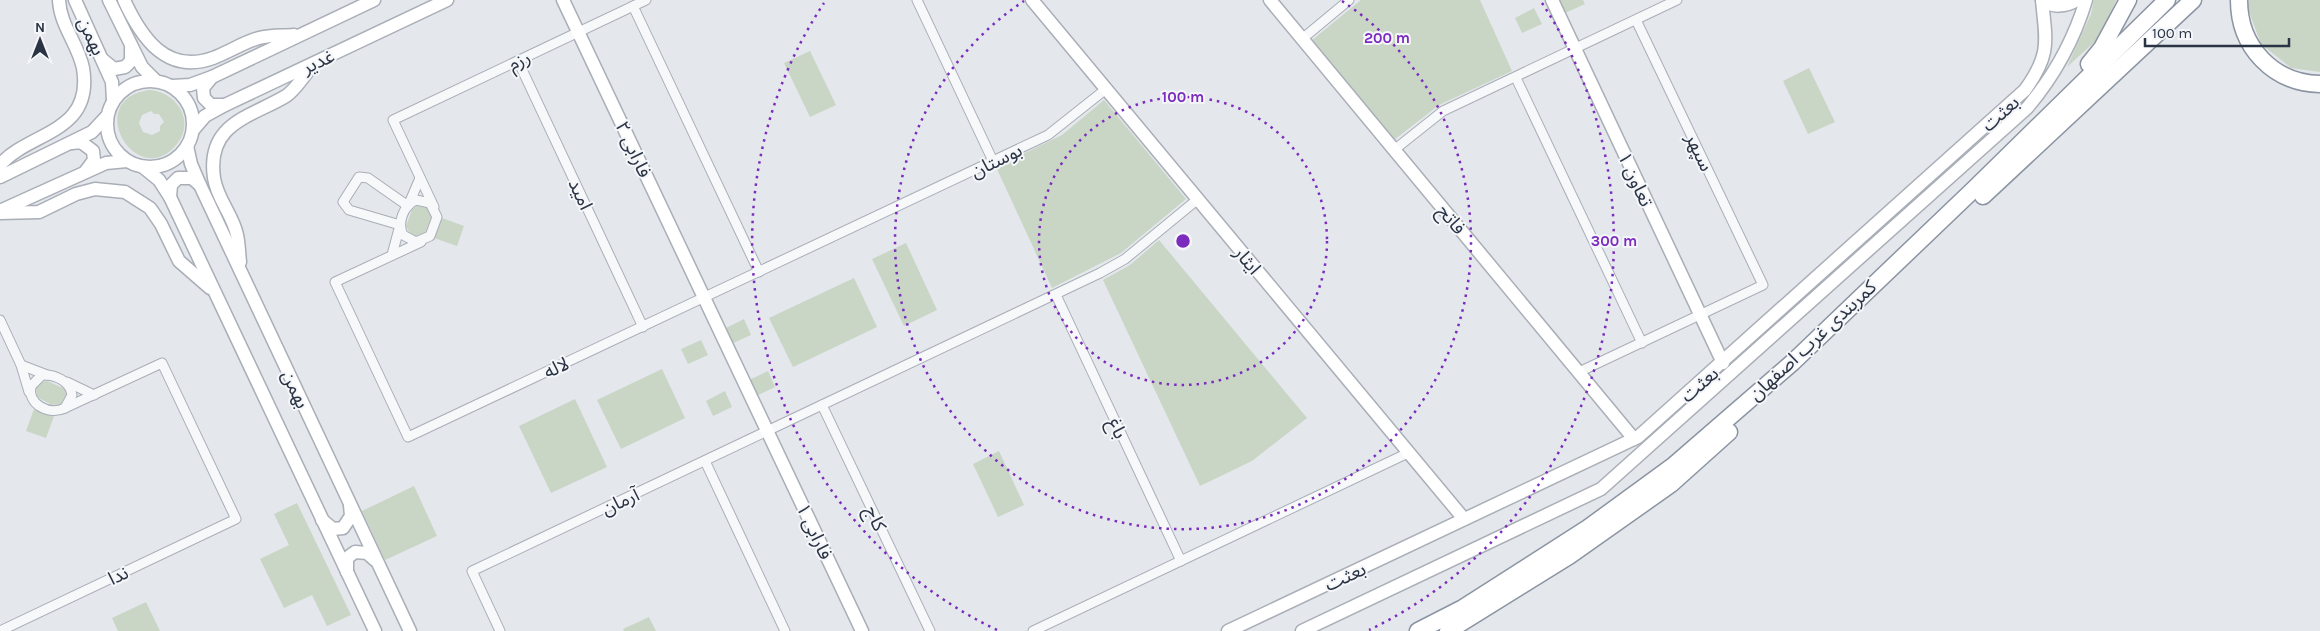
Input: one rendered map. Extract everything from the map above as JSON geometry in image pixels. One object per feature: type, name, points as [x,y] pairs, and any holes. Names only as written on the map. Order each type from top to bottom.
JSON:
[{"type":"highway","points":[[2034,130],[2102,48],[2128,0]]},
{"type":"highway","name":"کمربندی غرب اصفهان","points":[[1418,631],[1463,608],[1588,528],[1673,466],[1792,362],[2034,130],[2166,0]]},
{"type":"highway","name":"کمربندی غرب اصفهان","points":[[1448,631],[1569,556],[1671,484],[1815,355],[1890,282],[2193,0]]},
{"type":"highway","points":[[2239,0],[2240,20],[2258,58],[2278,74],[2296,82],[2320,84]]},
{"type":"main road","points":[[0,165],[10,154],[48,136],[64,124],[80,100],[84,80],[81,61],[60,14],[59,0]]},
{"type":"main road","name":"بهمن","points":[[75,0],[112,82],[113,101]]},
{"type":"main road","name":"بهمن","points":[[109,0],[142,67],[156,81]]},
{"type":"main road","points":[[124,0],[145,40],[163,53],[182,60],[202,61],[260,37],[302,34]]},
{"type":"main road","name":"غدیر","points":[[172,86],[190,85],[212,77],[374,0]]},
{"type":"main road","name":"غدیر","points":[[193,130],[205,116],[225,105],[447,0]]},
{"type":"main road","name":"فارابی ۲","points":[[563,0],[767,431]]},
{"type":"main road","name":"ایثار","points":[[1032,0],[1464,520]]},
{"type":"main road","name":"فاتح","points":[[1270,0],[1634,438]]},
{"type":"main road","name":"تعاون ۱","points":[[1552,0],[1723,363]]},
{"type":"main road","points":[[2042,0],[2051,6],[2077,0]]},
{"type":"main road","name":"بعثت","points":[[1228,631],[1634,438],[1723,363],[2025,90],[2040,69],[2046,51],[2042,0]]},
{"type":"main road","name":"بعثت","points":[[1302,631],[1601,489],[2027,108],[2046,85],[2072,39],[2086,0]]},
{"type":"main road","points":[[103,60],[114,69],[125,67],[132,57],[131,47]]},
{"type":"main road","points":[[242,275],[237,234],[219,197],[214,178],[217,149],[233,124],[249,113],[287,95],[315,63]]},
{"type":"main road","points":[[212,77],[205,83],[204,98],[211,105],[225,105]]},
{"type":"main road","points":[[0,177],[92,132],[106,117],[120,91],[131,84],[143,81],[156,81],[172,86],[182,94],[190,105],[193,117],[193,130],[187,146],[179,156],[168,163],[156,167],[143,167],[127,161],[117,153],[110,143],[106,130],[106,117]]},
{"type":"main road","points":[[72,143],[81,142],[93,151],[94,160],[85,172]]},
{"type":"main road","name":"بهمن","points":[[187,146],[191,164],[200,186],[410,631]]},
{"type":"main road","points":[[0,212],[106,163],[127,161]]},
{"type":"main road","name":"بهمن","points":[[143,167],[159,180],[170,197],[375,631]]},
{"type":"main road","points":[[170,197],[170,185],[178,178],[192,178],[200,186]]},
{"type":"main road","points":[[0,212],[39,212],[76,194],[96,188],[125,192],[150,208],[161,224],[179,261],[214,291]]},
{"type":"main road","name":"فارابی ۱","points":[[767,431],[862,631]]},
{"type":"main road","points":[[322,520],[333,529],[343,528],[351,516],[350,504]]},
{"type":"main road","points":[[347,573],[347,558],[355,552],[367,553],[377,562]]},
{"type":"street","name":"رزم","points":[[420,178],[393,120],[646,0]]},
{"type":"street","points":[[917,0],[993,161]]},
{"type":"street","points":[[1302,39],[1349,0]]},
{"type":"street","points":[[1394,150],[1443,111],[1677,0]]},
{"type":"street","points":[[633,6],[759,272]]},
{"type":"street","name":"سپهر","points":[[1636,20],[1762,285],[1700,315]]},
{"type":"street","name":"امید","points":[[518,61],[643,327]]},
{"type":"street","points":[[1516,78],[1642,344]]},
{"type":"street","name":"بوستان","points":[[759,272],[1058,129],[1106,89]]},
{"type":"street","points":[[408,206],[368,178],[359,177],[343,202],[349,210],[400,225],[407,239],[422,242]]},
{"type":"street","points":[[392,255],[400,225],[420,178]]},
{"type":"street","points":[[392,255],[422,242],[430,236],[436,222],[434,207],[420,178]]},
{"type":"street","name":"آرمان","points":[[500,631],[472,571],[1056,295],[1125,259],[1198,199]]},
{"type":"street","points":[[408,206],[421,200],[434,207]]},
{"type":"street","name":"لاله","points":[[392,255],[335,282],[408,437],[759,272]]},
{"type":"street","name":"باغ","points":[[1056,295],[1181,561]]},
{"type":"street","points":[[1579,372],[1642,344],[1700,315]]},
{"type":"street","points":[[0,320],[21,365],[30,396],[36,404],[55,411],[94,395]]},
{"type":"street","name":"ندا","points":[[0,631],[236,519],[162,363],[94,395]]},
{"type":"street","points":[[21,365],[94,395]]},
{"type":"street","points":[[30,396],[33,381],[47,375]]},
{"type":"street","points":[[65,408],[72,395],[66,382]]},
{"type":"street","name":"کاج","points":[[822,405],[930,631]]},
{"type":"street","points":[[1033,631],[1408,453]]},
{"type":"street","points":[[705,461],[785,631]]},
{"type":"green space","points":[[1361,0],[1480,0],[1512,71],[1439,105],[1394,140],[1311,41]]},
{"type":"green space","points":[[1559,0],[1583,0],[1585,4],[1565,13]]},
{"type":"green space","points":[[2094,0],[2116,0],[2101,36],[2067,67],[2091,14]]},
{"type":"green space","points":[[2249,0],[2320,0],[2320,72],[2291,68],[2261,44],[2247,6]]},
{"type":"green space","points":[[1534,8],[1542,24],[1522,33],[1515,18]]},
{"type":"green space","points":[[810,51],[836,105],[810,117],[784,63]]},
{"type":"green space","points":[[1809,68],[1835,122],[1808,134],[1783,81]]},
{"type":"green space","points":[[149,90],[159,92],[175,101],[180,109],[184,117],[182,135],[177,144],[162,156],[147,158],[133,151],[123,139],[118,124],[119,110],[129,97]],"holes":[[[151,111],[154,114],[159,114],[164,122],[160,126],[160,131],[152,135],[143,132],[139,123],[142,115]]]},
{"type":"green space","points":[[1104,100],[1186,199],[1121,253],[1052,288],[996,167],[1062,135]]},
{"type":"green space","points":[[417,206],[427,208],[431,217],[425,233],[416,237],[410,234],[406,226],[412,210]]},
{"type":"green space","points":[[442,218],[464,226],[457,246],[434,238]]},
{"type":"green space","points":[[1159,240],[1307,418],[1252,461],[1200,486],[1103,280],[1130,265]]},
{"type":"green space","points":[[906,243],[937,310],[904,326],[872,259]]},
{"type":"green space","points":[[854,278],[877,327],[793,367],[769,318]]},
{"type":"green space","points":[[744,319],[751,335],[731,344],[724,329]]},
{"type":"green space","points":[[701,340],[708,355],[688,364],[681,349]]},
{"type":"green space","points":[[662,369],[685,418],[621,449],[597,400]]},
{"type":"green space","points":[[768,371],[775,387],[756,396],[749,380]]},
{"type":"green space","points":[[47,381],[65,389],[67,395],[62,404],[52,405],[37,397],[36,388],[40,382]]},
{"type":"green space","points":[[725,391],[732,407],[713,416],[706,401]]},
{"type":"green space","points":[[575,399],[607,467],[551,493],[519,426]]},
{"type":"green space","points":[[34,409],[54,416],[46,438],[26,431]]},
{"type":"green space","points":[[999,451],[1024,505],[998,517],[973,464]]},
{"type":"green space","points":[[414,486],[437,536],[385,560],[362,511]]},
{"type":"green space","points":[[297,503],[351,615],[327,626],[312,595],[284,608],[260,559],[289,545],[274,514]]},
{"type":"green space","points":[[146,602],[160,631],[118,631],[112,618]]},
{"type":"green space","points":[[649,617],[656,631],[624,631],[623,629]]}]
